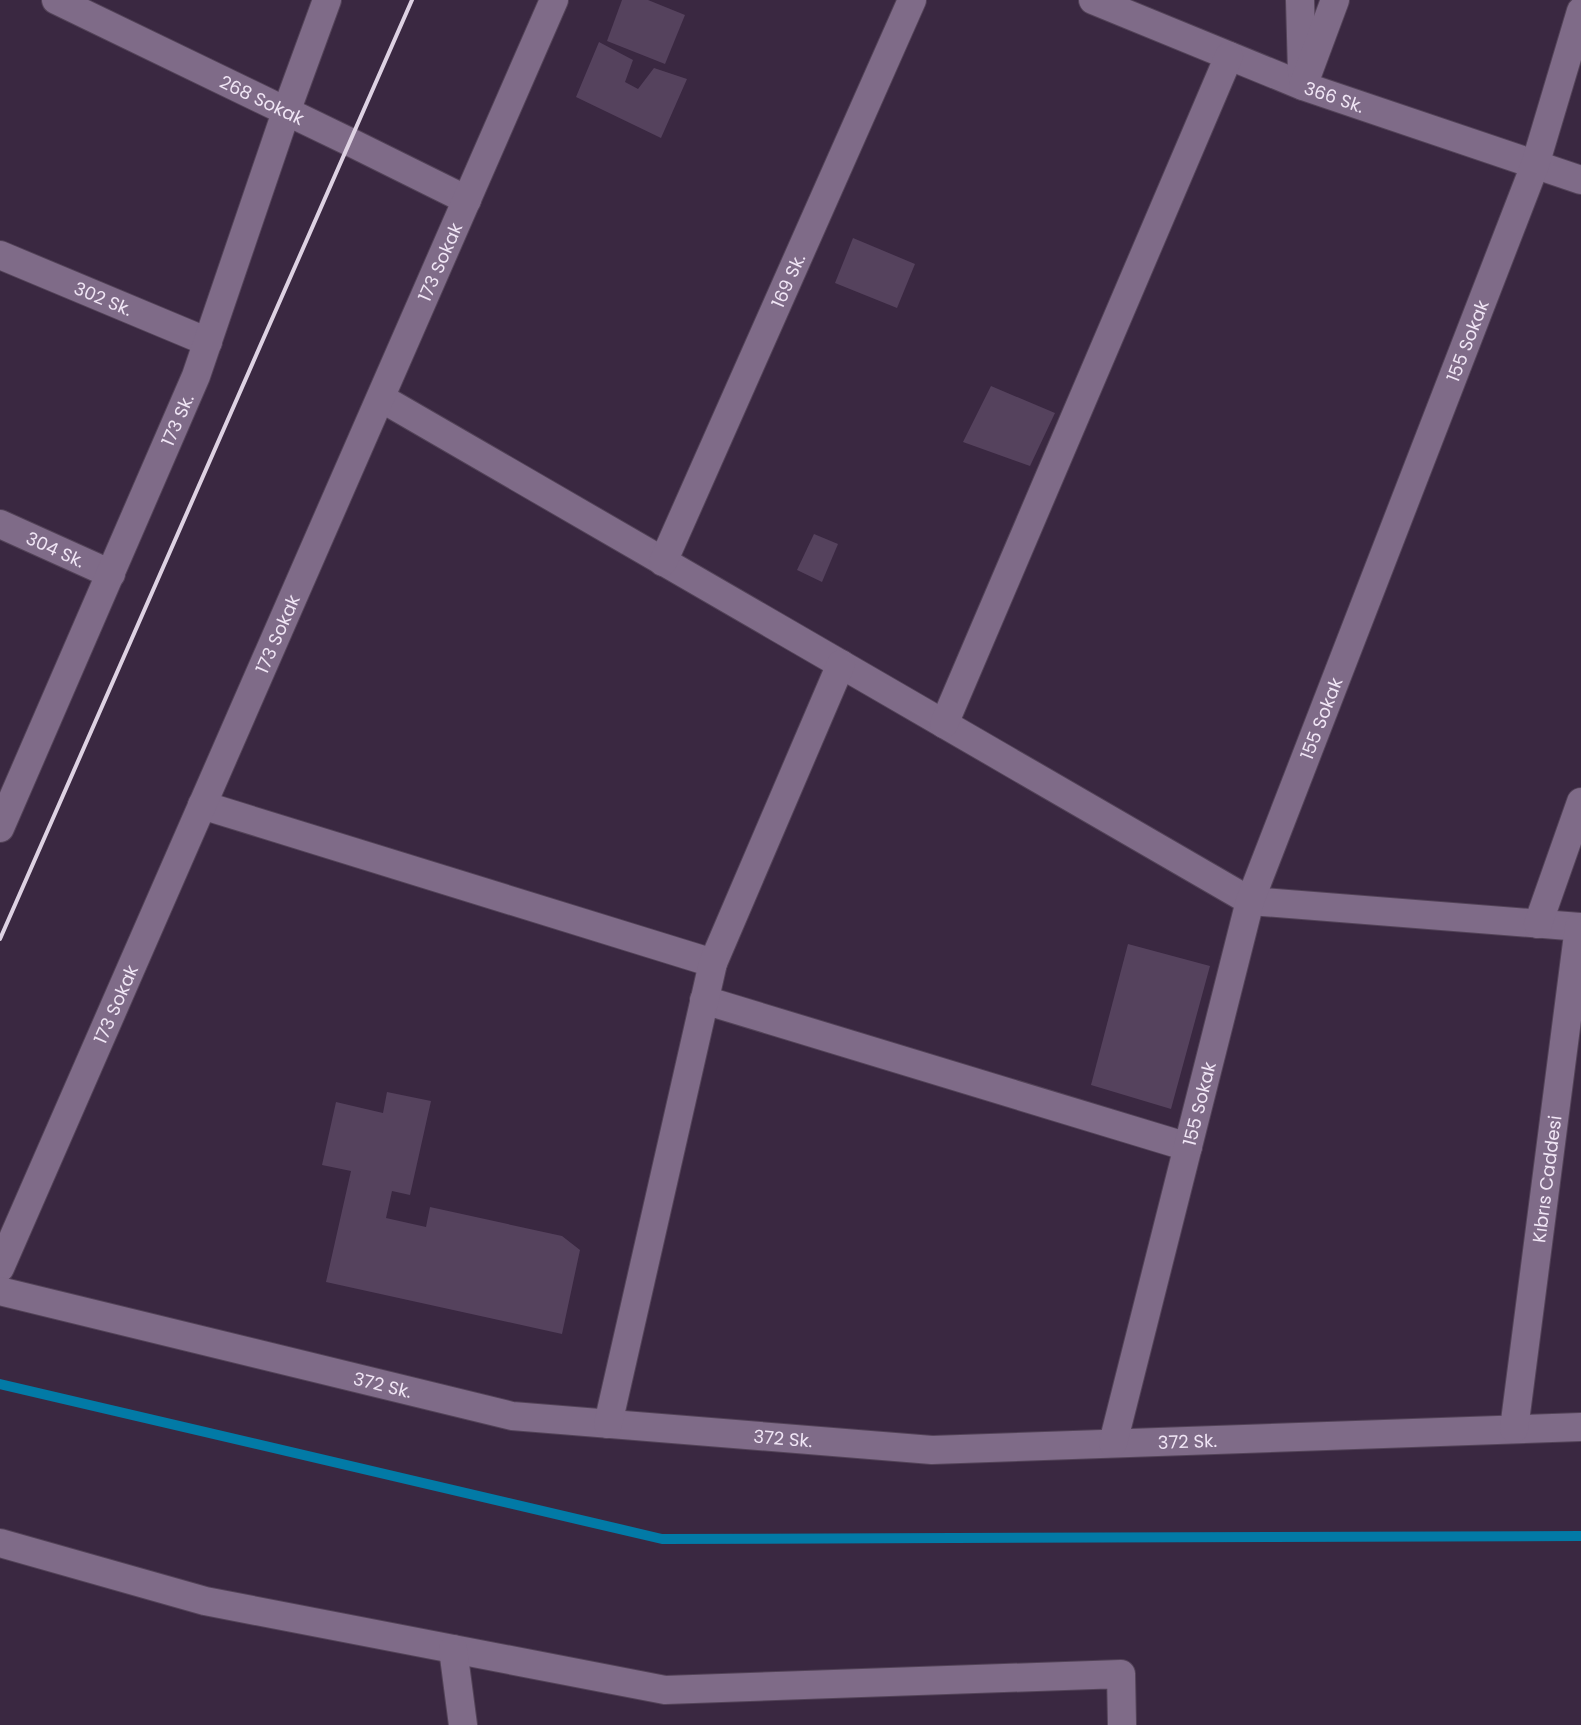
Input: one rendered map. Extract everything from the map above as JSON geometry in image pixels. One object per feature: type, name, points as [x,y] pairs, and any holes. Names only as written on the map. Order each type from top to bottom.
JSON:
[{"type":"street","name":"268 Sokak","points":[[56,0],[467,200]]},
{"type":"street","name":"173 Sk.","points":[[0,828],[196,376],[286,112],[327,0]]},
{"type":"street","name":"173 Sokak","points":[[0,1268],[554,0]]},
{"type":"street","name":"169 Sk.","points":[[663,562],[912,0]]},
{"type":"street","name":"366 Sk.","points":[[1093,0],[1303,86],[1581,180]]},
{"type":"street","points":[[1300,0],[1303,86]]},
{"type":"street","points":[[1303,86],[1335,0]]},
{"type":"street","name":"155 Sokak","points":[[1113,1443],[1250,901],[1535,165],[1581,11]]},
{"type":"street","points":[[944,724],[1229,56]]},
{"type":"street","name":"302 Sk.","points":[[0,255],[208,342]]},
{"type":"street","points":[[380,398],[1250,901],[1580,927]]},
{"type":"street","name":"304 Sk.","points":[[0,524],[111,574]]},
{"type":"street","points":[[608,1424],[713,963],[841,664]]},
{"type":"street","points":[[1538,924],[1581,802]]},
{"type":"street","points":[[202,805],[713,963]]},
{"type":"street","name":"Kıbrıs Caddesi","points":[[1514,1429],[1580,927]]},
{"type":"street","points":[[704,1000],[1188,1147]]},
{"type":"street","name":"372 Sk.","points":[[0,1291],[512,1416],[932,1450],[1581,1427]]},
{"type":"street","points":[[0,1543],[205,1601],[665,1690],[1121,1674],[1122,1725]]},
{"type":"street","points":[[453,1649],[463,1725]]},
{"type":"building","points":[[622,0],[648,0],[685,15],[665,64],[607,41]]},
{"type":"building","points":[[599,42],[633,60],[625,82],[638,89],[654,68],[687,79],[661,138],[576,97]]},
{"type":"building","points":[[853,238],[915,264],[897,308],[835,283]]},
{"type":"building","points":[[991,386],[1055,413],[1030,466],[963,442]]},
{"type":"building","points":[[814,534],[838,544],[822,582],[797,570]]},
{"type":"building","points":[[1128,944],[1210,966],[1171,1109],[1091,1085]]},
{"type":"building","points":[[387,1092],[431,1101],[410,1195],[392,1191],[386,1218],[426,1227],[430,1207],[562,1236],[580,1250],[562,1334],[326,1282],[351,1171],[322,1165],[336,1102],[383,1113]]},
{"type":"waterway","points":[[0,1384],[662,1539],[1581,1536]]},
{"type":"railway","points":[[0,939],[412,0]]}]
